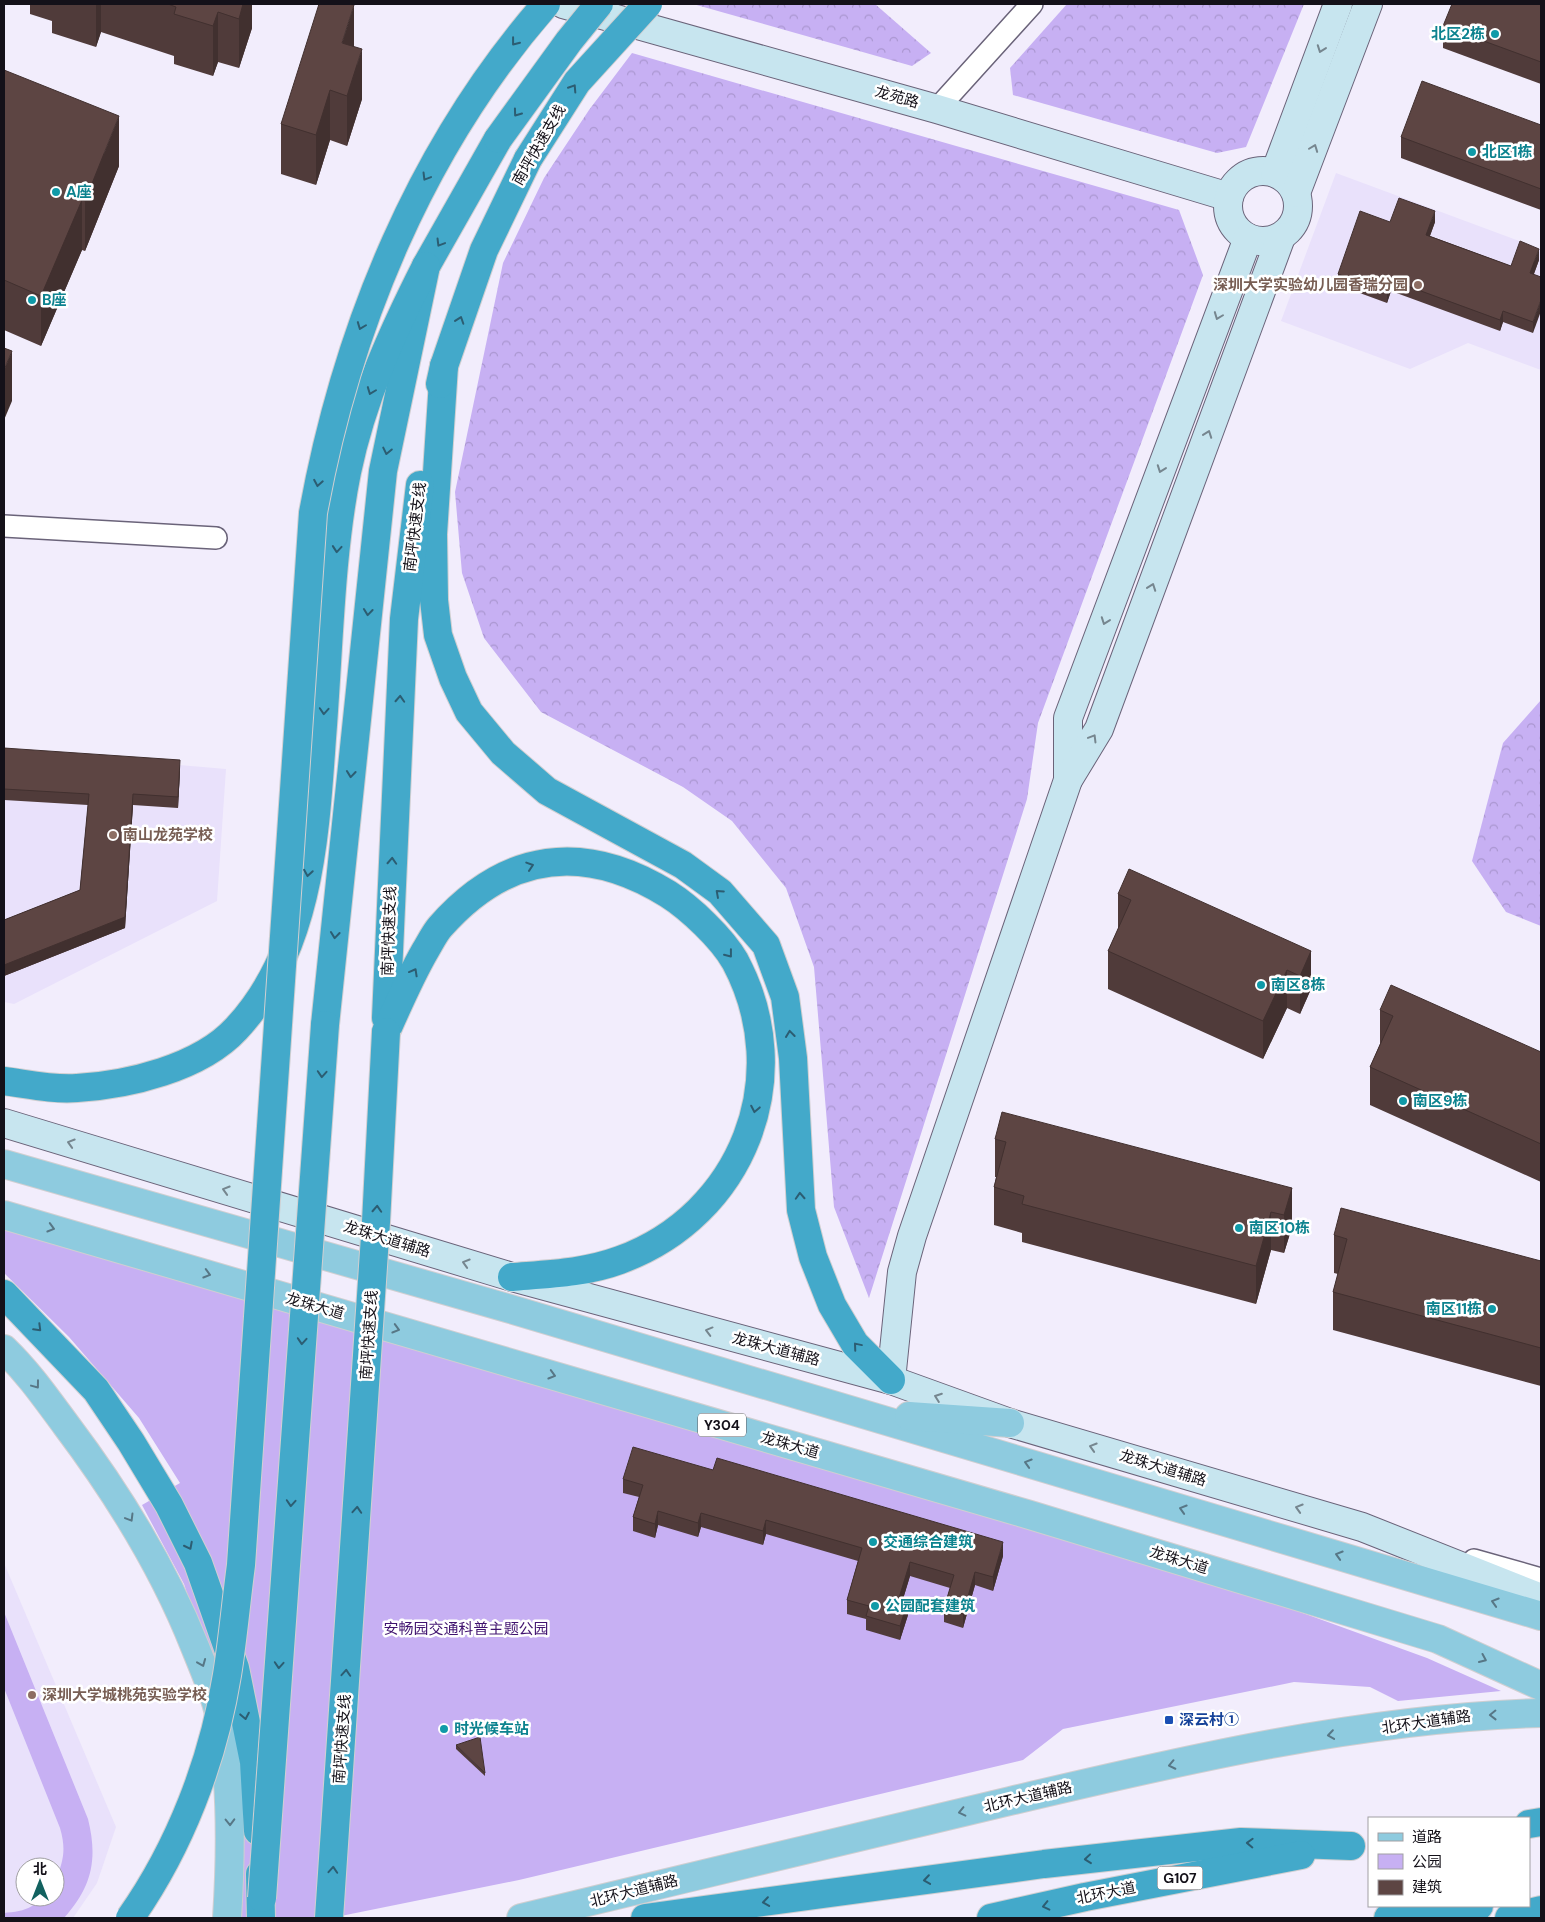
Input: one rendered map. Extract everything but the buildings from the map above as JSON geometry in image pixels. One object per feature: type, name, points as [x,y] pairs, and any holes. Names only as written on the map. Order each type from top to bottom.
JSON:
[{"type":"highway","points":[[130,1918],[144,1898],[183,1824],[210,1749],[228,1667],[241,1565],[312,513],[324,450],[356,340],[389,255],[419,189],[500,61],[546,4]]},
{"type":"highway","points":[[4,1081],[75,1089],[134,1080],[191,1062],[235,1031],[265,992],[287,945],[306,889],[312,847],[338,537],[347,472],[364,410],[397,323],[426,266],[498,139],[569,41],[599,4]]},
{"type":"highway","name":"南坪快速支线","points":[[329,1918],[374,1261],[404,619],[425,451],[444,366],[484,250],[528,159],[577,82],[648,4]]},
{"type":"highway","points":[[261,1908],[325,1025],[383,471],[426,266]]},
{"type":"highway","points":[[444,366],[433,534],[434,600],[438,635],[453,678],[475,719],[504,753],[547,791],[683,865],[720,892],[766,945],[785,996],[793,1058],[801,1210],[812,1257],[832,1305],[855,1344],[892,1380]]},
{"type":"highway","points":[[386,1032],[411,976],[438,928],[468,899],[494,880],[535,864],[571,860],[615,868],[651,884],[678,900],[698,917],[733,958],[749,992],[758,1027],[762,1075],[753,1120],[738,1157],[721,1186],[698,1212],[670,1233],[620,1260],[573,1273],[512,1277]]},
{"type":"highway","points":[[4,1294],[96,1390],[131,1442],[169,1505],[198,1563],[235,1668],[254,1762],[261,1908]]},
{"type":"highway","points":[[645,1918],[1034,1865],[1232,1843],[1360,1844]]},
{"type":"highway","name":"北环大道","points":[[992,1918],[1085,1896],[1360,1844]]},
{"type":"highway","points":[[1388,1918],[1470,1907]]},
{"type":"highway","points":[[1509,1918],[1541,1910]]},
{"type":"main road","points":[[4,1164],[307,1250],[1541,1616]]},
{"type":"main road","name":"龙珠大道","points":[[4,1215],[1020,1512],[1438,1639],[1541,1686]]},
{"type":"main road","points":[[4,1349],[22,1366],[107,1480],[154,1558],[177,1601],[206,1672],[223,1731],[229,1792],[231,1857],[227,1918]]},
{"type":"main road","points":[[860,1413],[1010,1423]]},
{"type":"main road","name":"北环大道辅路","points":[[521,1918],[1086,1783],[1268,1744],[1476,1715],[1541,1713]]},
{"type":"street","name":"龙苑路","points":[[563,4],[937,109],[1229,197]]},
{"type":"street","points":[[937,109],[1032,4]]},
{"type":"street","points":[[1275,173],[1338,4]]},
{"type":"street","points":[[1296,193],[1368,4]]},
{"type":"street","points":[[892,1380],[902,1272],[912,1236],[1068,780],[1099,729],[1281,237],[1290,229],[1297,218],[1299,206],[1296,193],[1288,181],[1275,173],[1263,171],[1252,173],[1234,187],[1229,197],[1228,209],[1231,221],[1238,231],[1248,238],[1259,241],[1281,237]]},
{"type":"street","points":[[1068,780],[1068,718],[1248,238]]},
{"type":"street","points":[[4,526],[216,538]]},
{"type":"street","name":"龙珠大道辅路","points":[[4,1123],[512,1277],[892,1380],[1010,1423],[1362,1527],[1541,1598]]},
{"type":"street","points":[[1362,1527],[1541,1579]]},
{"type":"shaded area","name":"深圳大学实验幼儿园香瑞分园","points":[[1336,173],[1541,249],[1541,370],[1468,343],[1410,369],[1281,321]]},
{"type":"shaded area","name":"南山龙苑学校","points":[[4,750],[226,769],[217,901],[14,1004],[4,1002]]},
{"type":"shaded area","name":"深圳大学城桃苑实验学校","points":[[4,1563],[116,1827],[97,1883],[73,1918],[4,1918]]},
{"type":"green space","points":[[693,4],[875,4],[931,53],[912,66]]},
{"type":"green space","points":[[1067,4],[1304,4],[1246,147],[1217,153],[1013,95],[1010,68]]},
{"type":"green space","points":[[632,53],[1179,210],[1203,275],[1038,723],[1027,799],[869,1298],[834,1207],[814,967],[786,888],[732,821],[683,787],[541,712],[484,638],[462,573],[455,492],[503,263],[544,178],[589,110]]},
{"type":"green space","points":[[1541,700],[1541,926],[1506,912],[1472,861],[1503,743]]},
{"type":"green space","name":"安畅园交通科普主题公园","points":[[4,1224],[1278,1604],[1427,1658],[1501,1691],[1398,1701],[1370,1687],[1294,1682],[1063,1729],[1023,1760],[519,1880],[331,1918],[240,1918],[216,1681],[184,1584],[142,1505],[180,1483],[139,1418],[69,1337],[4,1273]]},
{"type":"green space","points":[[4,1612],[88,1819],[91,1833],[92,1860],[87,1884],[64,1918],[4,1918],[4,1913],[31,1907],[65,1907],[65,1857],[63,1857],[63,1840],[60,1828],[4,1688]]},
{"type":"place","name":"北区2栋","points":[[1495,34]]},
{"type":"place","name":"北区1栋","points":[[1472,152]]},
{"type":"place","name":"A座","points":[[56,192]]},
{"type":"place","name":"深圳大学实验幼儿园香瑞分园","points":[[1418,285]]},
{"type":"place","name":"B座","points":[[32,300]]},
{"type":"place","name":"南山龙苑学校","points":[[113,835]]},
{"type":"place","name":"南区8栋","points":[[1261,985]]},
{"type":"place","name":"南区9栋","points":[[1403,1101]]},
{"type":"place","name":"南区10栋","points":[[1239,1228]]},
{"type":"place","name":"南区11栋","points":[[1492,1309]]},
{"type":"place","name":"交通综合建筑","points":[[873,1542]]},
{"type":"place","name":"公园配套建筑","points":[[875,1606]]},
{"type":"place","name":"深圳大学城桃苑实验学校","points":[[32,1695]]},
{"type":"place","name":"深云村①","points":[[1169,1720]]},
{"type":"place","name":"时光候车站","points":[[444,1729]]}]
